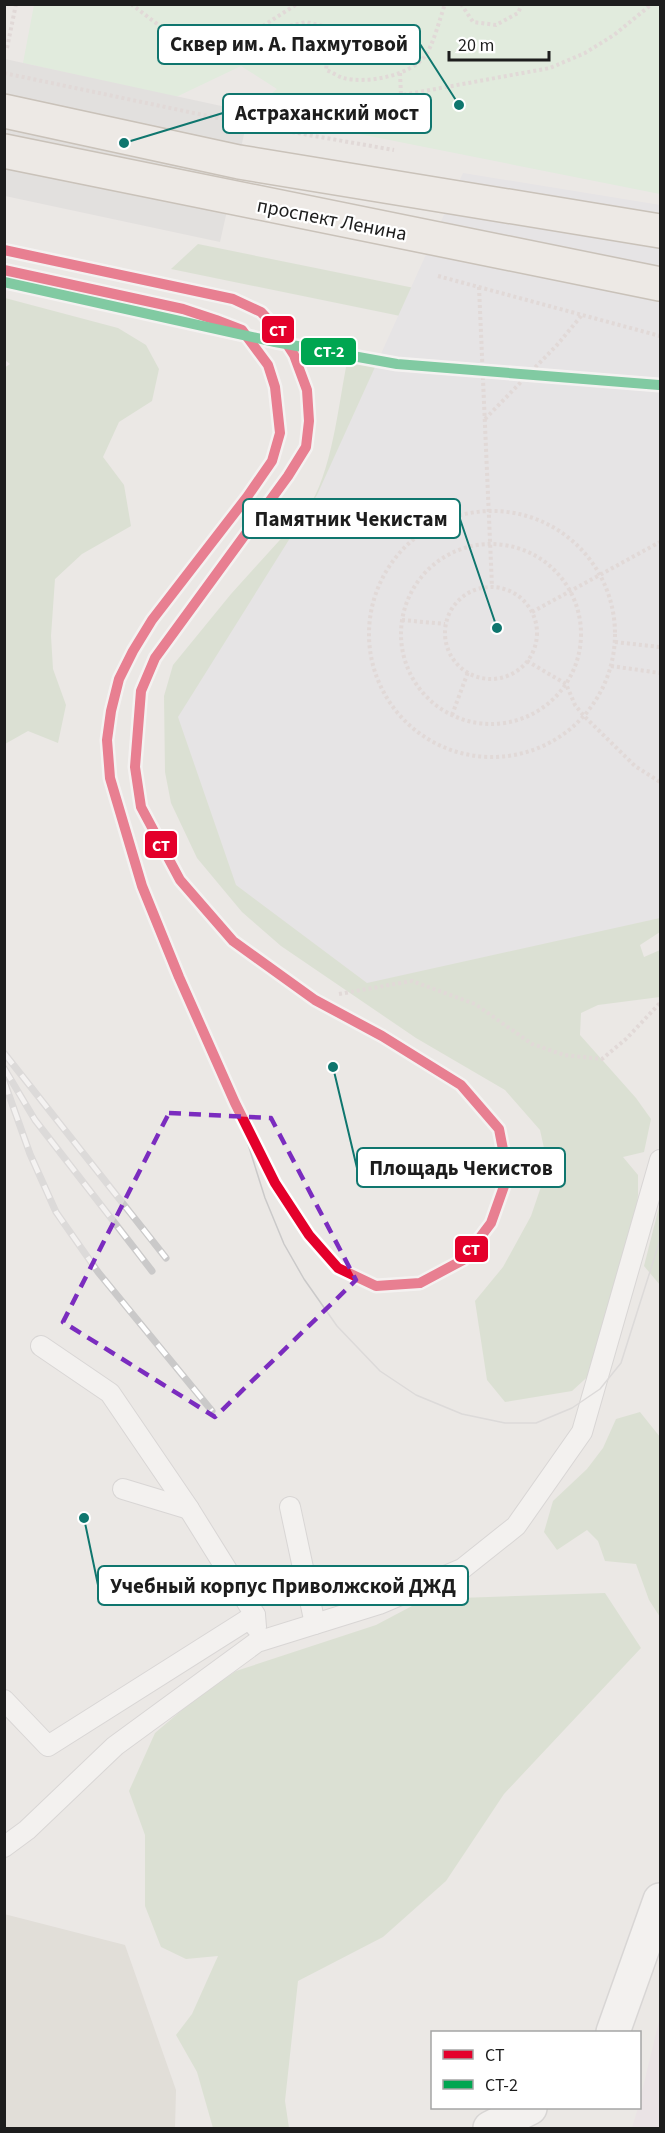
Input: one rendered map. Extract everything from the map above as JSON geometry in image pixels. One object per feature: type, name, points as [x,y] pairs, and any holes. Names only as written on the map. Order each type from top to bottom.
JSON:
[{"type":"main road","name":"проспект Ленина","points":[[4,111],[239,162],[660,231]]},
{"type":"main road","name":"проспект Ленина","points":[[4,151],[660,284]]},
{"type":"street","points":[[613,2031],[660,1900]]},
{"type":"street","points":[[490,2128],[528,2109]]},
{"type":"lane","points":[[4,1847],[27,1830],[115,1746],[257,1642],[379,1605],[462,1569],[516,1526],[582,1432],[660,1160]]},
{"type":"lane","points":[[41,1346],[110,1393],[189,1509],[255,1615],[257,1642]]},
{"type":"lane","points":[[123,1489],[189,1509]]},
{"type":"lane","points":[[290,1507],[315,1624]]},
{"type":"lane","points":[[4,1700],[48,1746],[255,1615]]},
{"type":"path","points":[[7,48],[16,4]]},
{"type":"path","points":[[131,4],[207,62],[297,4]]},
{"type":"path","points":[[249,36],[306,22],[323,26],[333,39],[328,51],[326,70],[342,78],[363,80],[393,76],[425,57],[445,4]]},
{"type":"path","points":[[460,4],[473,22],[496,25],[518,13],[522,4]]},
{"type":"path","points":[[4,73],[246,124],[550,68],[585,53],[615,35],[652,4]]},
{"type":"path","points":[[400,73],[401,95]]},
{"type":"path","points":[[433,275],[659,337]]},
{"type":"path","points":[[479,287],[492,587]]},
{"type":"path","points":[[485,419],[557,345],[582,315]]},
{"type":"path","points":[[489,511],[514,513],[536,519],[555,529],[588,557],[600,575],[612,608],[615,642],[611,666],[596,701],[568,731],[539,747],[507,756],[485,757],[442,746],[405,721],[391,704],[380,684],[373,663],[370,619],[375,597],[384,576],[411,542],[429,529],[449,519],[470,513],[489,511]]},
{"type":"path","points":[[532,612],[660,542]]},
{"type":"path","points":[[490,543],[526,551],[544,561],[559,574],[570,591],[578,614],[581,638],[573,670],[566,684],[543,707],[514,721],[482,723],[452,715],[425,696],[411,675],[403,652],[401,637],[406,603],[413,587],[424,573],[437,561],[452,552],[469,546],[490,543]]},
{"type":"path","points":[[479,588],[504,589],[525,602],[532,612],[537,637],[533,650],[518,670],[506,676],[480,677],[468,672],[457,664],[449,652],[445,624],[450,612],[462,597],[479,588]]},
{"type":"path","points":[[402,620],[445,624]]},
{"type":"path","points":[[615,642],[660,647]]},
{"type":"path","points":[[527,661],[566,684],[575,705],[584,716],[635,766],[660,782]]},
{"type":"path","points":[[611,666],[660,673]]},
{"type":"path","points":[[452,715],[468,672]]},
{"type":"path","points":[[339,994],[412,981],[475,1004],[532,1044],[564,1055],[602,1059],[626,1039],[660,1003]]},
{"type":"highlighted area","points":[[169,1113],[271,1118],[356,1280],[215,1417],[63,1322]]},
{"type":"shaded area","points":[[463,173],[660,205],[660,918],[367,983],[236,885],[178,717],[317,495]]},
{"type":"shaded area","points":[[4,1914],[125,1945],[176,2090],[175,2128],[5,2128]]},
{"type":"shaded area","points":[[660,2017],[660,2128],[632,2128],[638,2109],[641,2109],[641,2096]]},
{"type":"green space","points":[[34,5],[660,5],[660,194],[249,112],[277,89],[241,66],[176,97],[23,63]]},
{"type":"green space","points":[[198,244],[434,292],[660,799],[660,932],[640,945],[644,957],[660,950],[660,997],[598,1005],[581,1013],[580,1035],[636,1098],[651,1119],[644,1152],[623,1157],[638,1175],[631,1254],[595,1370],[572,1391],[505,1402],[487,1380],[475,1301],[503,1267],[531,1216],[548,1166],[540,1130],[505,1090],[416,1038],[281,946],[242,912],[197,858],[171,803],[165,772],[164,696],[173,665],[231,594],[307,510],[316,495],[328,459],[347,362],[401,364],[410,318],[171,269]]},
{"type":"green space","points":[[5,298],[118,328],[146,345],[159,369],[152,401],[119,422],[103,457],[124,485],[131,526],[82,554],[55,579],[51,636],[53,669],[66,705],[58,743],[28,731],[5,744],[4,368],[10,364],[5,360]]},
{"type":"green space","points":[[660,1203],[660,1285],[644,1266]]},
{"type":"green space","points":[[640,1412],[660,1437],[660,1617],[649,1600],[636,1564],[605,1561],[598,1541],[587,1530],[557,1550],[544,1532],[553,1501],[587,1469],[603,1448],[616,1419]]},
{"type":"green space","points":[[605,1593],[641,1648],[504,1794],[446,1881],[383,1937],[298,1981],[285,2101],[289,2128],[213,2128],[197,2072],[176,2035],[192,2014],[218,1956],[186,1959],[161,1947],[145,1906],[145,1835],[129,1791],[155,1733],[196,1698],[236,1671],[376,1625],[412,1606],[459,1598]]},
{"type":"pier","points":[[5,59],[249,112],[220,242],[5,196]]},
{"type":"tram line","points":[[235,1103],[265,1198],[284,1244],[304,1279],[337,1326],[380,1371],[416,1395],[462,1414],[505,1423],[536,1423],[572,1408],[600,1389],[621,1363],[660,1240]]},
{"type":"railway","points":[[4,1053],[166,1258]]},
{"type":"railway","points":[[4,1068],[35,1120],[152,1271]]},
{"type":"railway","points":[[4,1081],[30,1154],[56,1212],[98,1272],[212,1411]]},
{"type":"transit line","name":"СТ","points":[[4,250],[233,299],[261,312],[278,330],[294,355],[307,390],[309,421],[306,447],[288,476],[155,658],[141,691],[135,767],[141,807],[180,880],[233,941],[315,1000],[382,1036],[461,1085],[499,1129],[508,1175],[491,1223],[463,1260],[420,1283],[376,1286],[338,1268],[309,1235],[275,1183],[235,1103],[179,977],[142,886],[110,778],[107,740],[111,711],[119,679],[133,651],[152,620],[272,461],[280,433],[275,387],[268,365],[242,330],[216,320],[183,309],[4,270]]},
{"type":"transit line","name":"СТ-2","points":[[4,282],[275,342],[397,364],[659,385]]},
{"type":"place","name":"Сквер им. А. Пахмутовой","points":[[459,105]]},
{"type":"place","name":"Астраханский мост","points":[[124,143]]},
{"type":"place","name":"Памятник Чекистам","points":[[497,628]]},
{"type":"place","name":"Площадь Чекистов","points":[[333,1067]]},
{"type":"place","name":"Учебный корпус Приволжской ДЖД","points":[[84,1518]]}]
